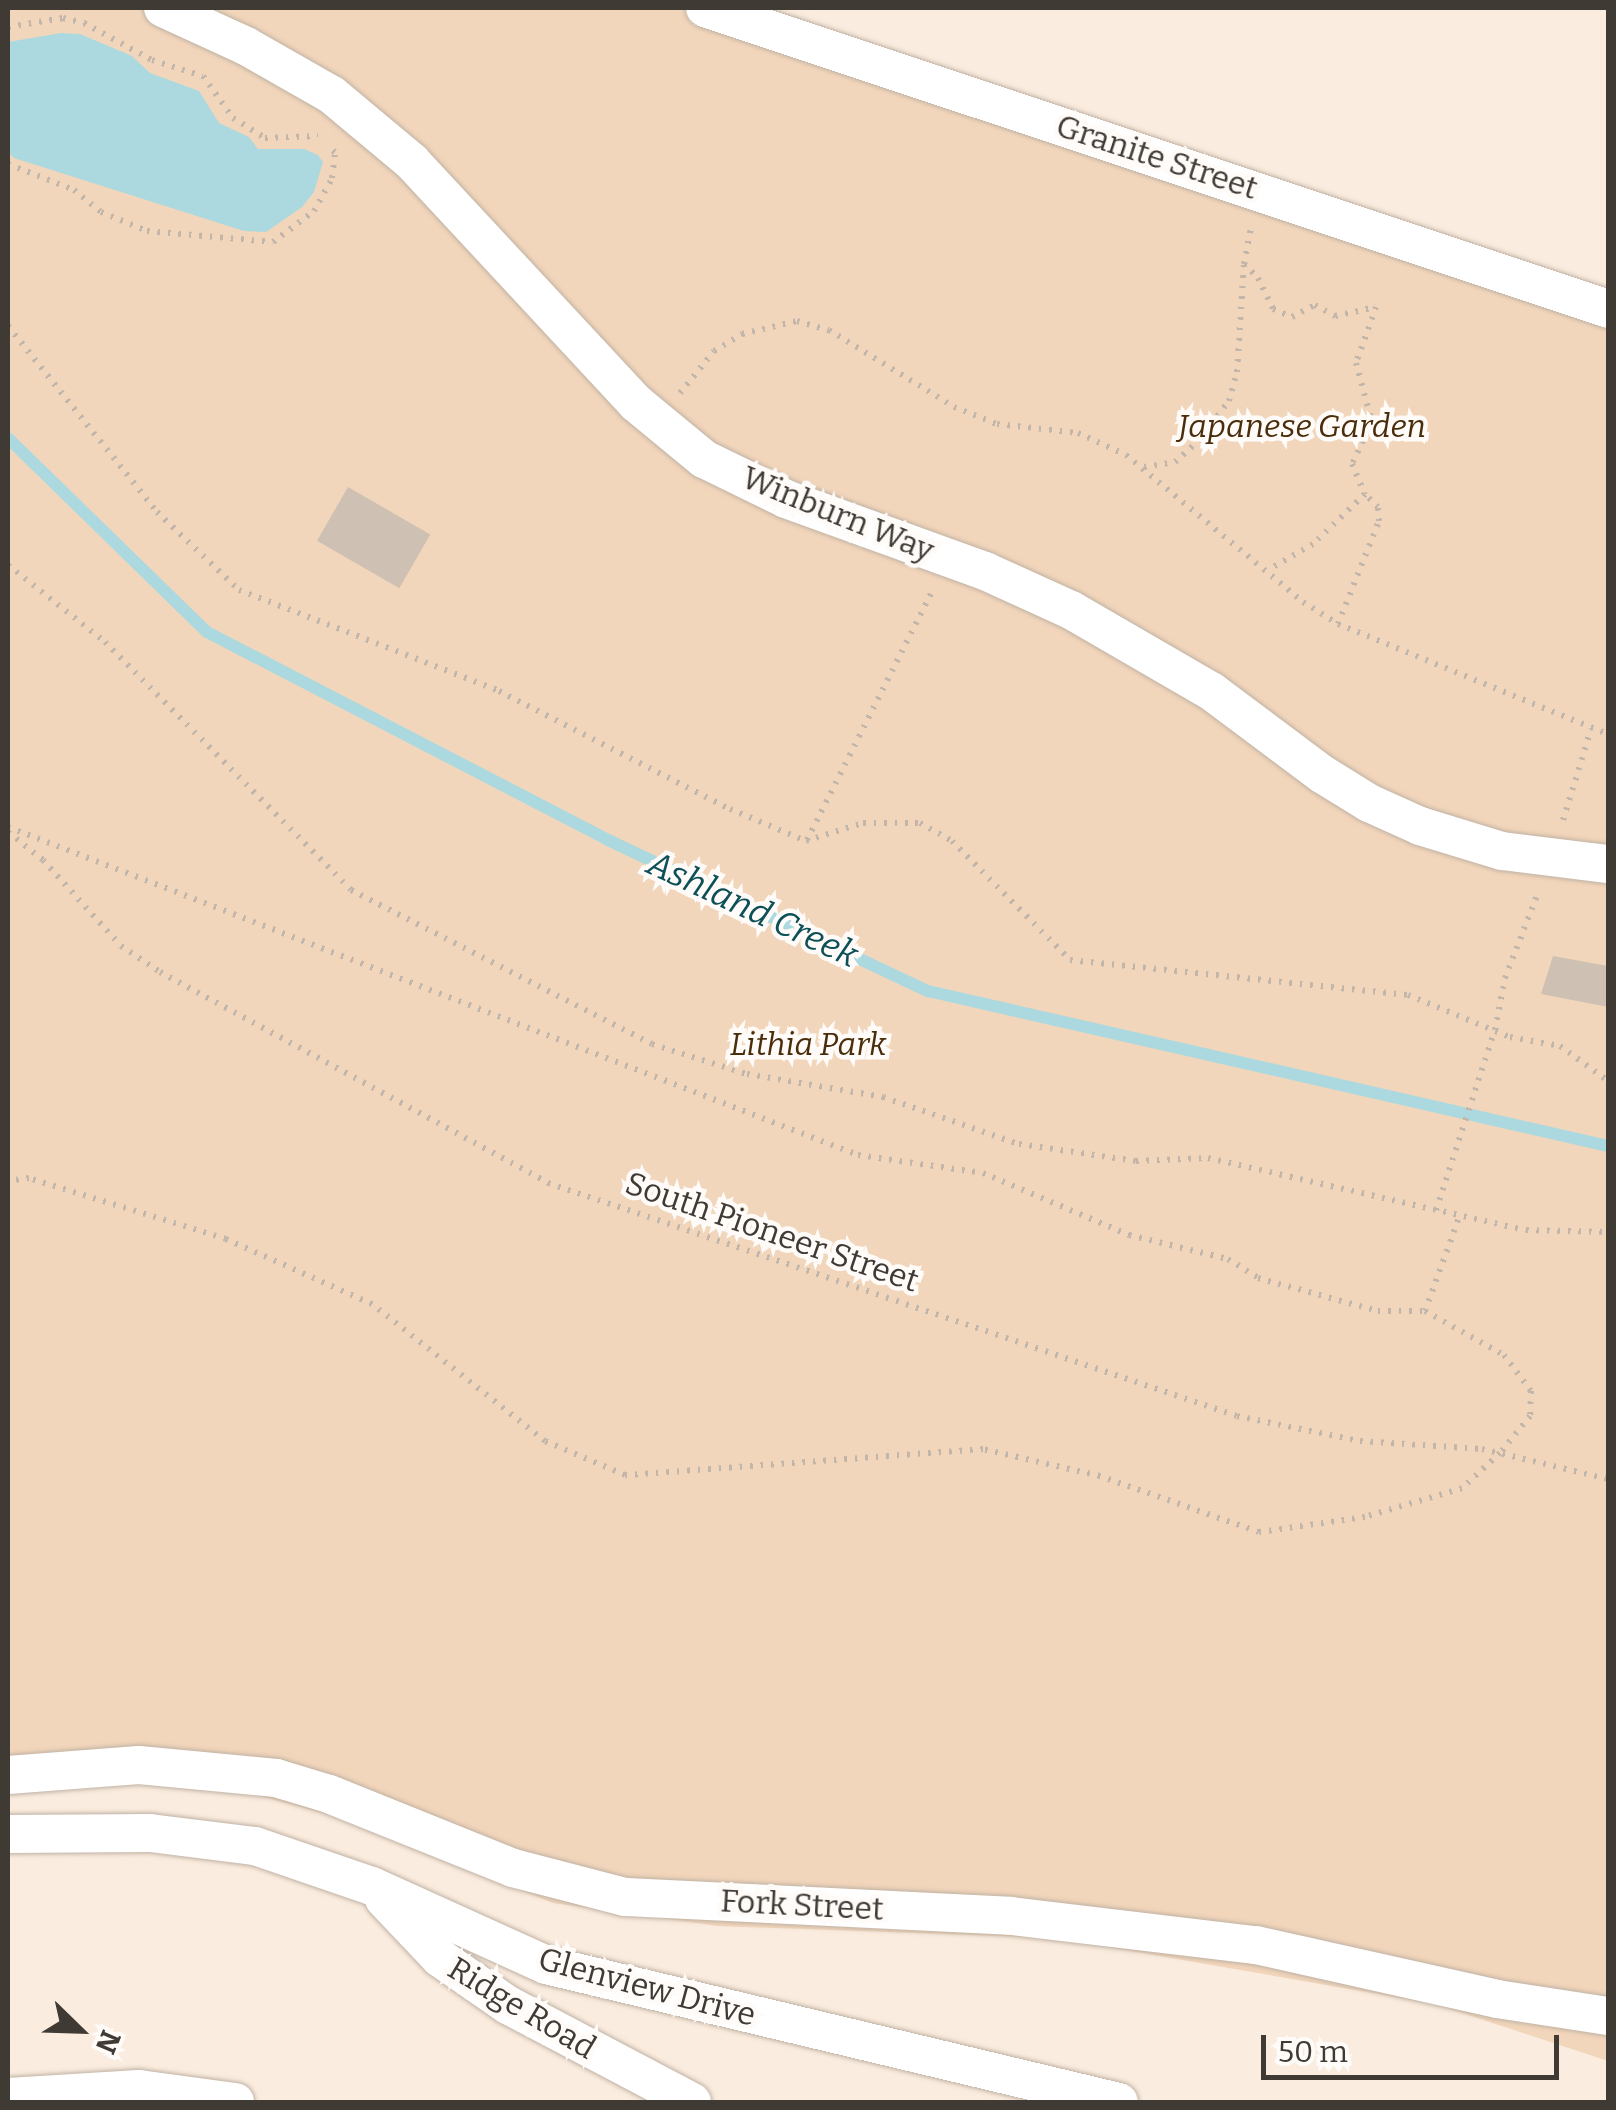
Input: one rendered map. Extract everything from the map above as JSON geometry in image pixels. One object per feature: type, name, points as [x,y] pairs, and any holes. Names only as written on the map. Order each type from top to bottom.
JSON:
[{"type":"street","name":"Winburn Way","points":[[163,8],[246,46],[332,95],[399,151],[569,334],[704,459],[786,499],[948,558],[1071,610],[1211,691],[1322,774],[1369,803],[1420,826],[1488,847],[1608,864]]},
{"type":"street","name":"Granite Street","points":[[705,8],[1608,309]]},
{"type":"street","name":"Fork Street","points":[[8,1775],[139,1765],[276,1778],[329,1794],[513,1868],[625,1897],[1010,1916],[1200,1938],[1256,1945],[1497,1999],[1608,2016]]},
{"type":"street","name":"Glenview Drive","points":[[8,1834],[207,1837],[255,1846],[372,1886],[546,1965],[1119,2102]]},
{"type":"street","name":"Ridge Road","points":[[372,1886],[440,1958],[508,2005],[692,2102]]},
{"type":"street","points":[[8,2097],[139,2089],[234,2102]]},
{"type":"path","points":[[8,27],[63,18],[84,23],[152,60],[203,76],[233,118],[265,138],[316,134],[335,152],[332,178],[314,211],[273,242],[147,231],[101,212],[74,190],[8,164]]},
{"type":"path","points":[[1142,468],[1175,462],[1229,401],[1238,372],[1244,264],[1258,191]]},
{"type":"path","points":[[1244,264],[1258,278],[1273,309],[1292,317],[1315,305],[1335,316],[1376,307],[1356,363],[1372,422],[1352,464],[1364,494],[1378,507],[1379,521],[1338,624]]},
{"type":"path","points":[[662,424],[691,376],[714,351],[742,334],[797,321],[829,330],[954,407],[997,424],[1099,440],[1142,468],[1303,602],[1338,624],[1608,734]]},
{"type":"path","points":[[8,326],[12,336],[157,512],[239,590],[499,691],[730,809],[806,841],[864,823],[920,823],[952,841],[1070,960],[1408,995],[1495,1030],[1560,1046],[1608,1081]]},
{"type":"path","points":[[1268,570],[1312,544],[1364,494]]},
{"type":"path","points":[[806,841],[948,558]]},
{"type":"path","points":[[8,565],[106,642],[351,890],[652,1044],[747,1074],[883,1096],[1019,1144],[1136,1161],[1208,1158],[1459,1218],[1526,1230],[1608,1232]]},
{"type":"path","points":[[8,830],[858,1155],[983,1173],[1129,1235],[1228,1259],[1258,1278],[1378,1311],[1425,1311],[1504,1355],[1531,1391],[1530,1416],[1462,1488],[1365,1517],[1259,1532],[1100,1476],[983,1449],[625,1474],[545,1441],[372,1304],[226,1239],[29,1178],[8,1181]]},
{"type":"path","name":"South Pioneer Street","points":[[8,830],[43,860],[121,946],[160,972],[548,1183],[1237,1416],[1360,1441],[1500,1452],[1608,1478]]},
{"type":"path","points":[[1436,1210],[1495,1030]]},
{"type":"path","points":[[1425,1311],[1459,1218]]},
{"type":"green space","name":"Lithia Park","points":[[8,8],[705,8],[1608,309],[1608,2061],[1435,2004],[1056,1938],[718,1926],[553,1903],[334,1816],[234,1789],[143,1779],[8,1793]]},
{"type":"water","points":[[61,33],[80,34],[132,56],[150,73],[199,91],[219,123],[249,137],[258,149],[304,149],[318,155],[323,162],[314,192],[302,207],[266,232],[244,231],[14,158],[8,152],[8,42]]},
{"type":"building","points":[[348,487],[430,534],[399,588],[317,541]]},
{"type":"building","points":[[1553,956],[1608,966],[1608,1007],[1541,994]]},
{"type":"waterway","name":"Ashland Creek","points":[[8,438],[207,632],[608,840],[928,991],[1608,1146]]},
{"type":"park label","name":"Japanese Garden","points":[[1302,426]]}]
